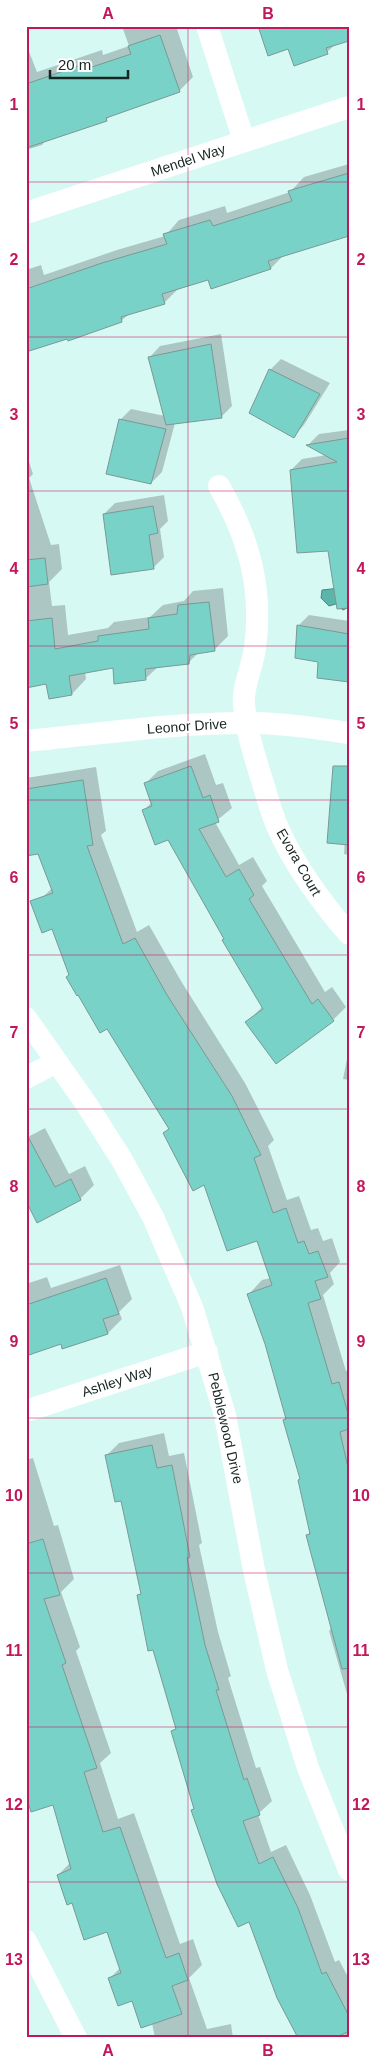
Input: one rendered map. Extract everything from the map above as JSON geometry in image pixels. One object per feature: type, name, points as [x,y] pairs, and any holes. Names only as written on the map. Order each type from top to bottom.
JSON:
[{"type":"street","points":[[207,26],[244,141]]},
{"type":"street","name":"Mendel Way","points":[[26,212],[349,107]]},
{"type":"street","name":"Evora Court","points":[[219,486],[234,513],[249,551],[254,571],[258,632],[243,702],[252,748],[277,827],[327,910],[349,934]]},
{"type":"street","name":"Leonor Drive","points":[[26,741],[184,725],[247,723],[284,724],[349,733]]},
{"type":"street","name":"Pebblewood Drive","points":[[26,1018],[88,1105],[117,1153],[153,1217],[180,1276],[207,1352],[225,1415],[254,1570],[277,1670],[308,1768],[349,1870]]},
{"type":"street","points":[[26,1078],[56,1062]]},
{"type":"street","name":"Ashley Way","points":[[26,1411],[207,1352]]},
{"type":"street","points":[[26,1941],[76,2038]]},
{"type":"water","points":[[349,587],[349,607],[343,610],[336,604],[329,606],[321,598],[322,590]]},
{"type":"building","points":[[258,26],[349,26],[349,41],[326,48],[328,54],[294,66],[288,49],[268,56]]},
{"type":"building","points":[[160,35],[180,92],[106,118],[107,121],[26,148],[26,84],[87,63],[89,68],[131,54],[128,46]]},
{"type":"building","points":[[349,173],[349,236],[268,261],[271,269],[211,289],[208,280],[162,294],[165,304],[121,317],[122,322],[68,341],[67,339],[26,352],[26,289],[102,263],[167,244],[163,234],[210,220],[213,226],[292,201],[288,191]]},
{"type":"building","points":[[211,344],[222,418],[166,425],[148,357]]},
{"type":"building","points":[[269,369],[320,394],[294,438],[249,413]]},
{"type":"building","points":[[119,419],[166,429],[151,484],[106,474]]},
{"type":"building","points":[[349,438],[349,608],[337,609],[328,551],[297,553],[290,470],[337,462],[306,445]]},
{"type":"building","points":[[153,506],[158,533],[149,535],[154,569],[111,575],[103,514]]},
{"type":"building","points":[[45,558],[48,584],[26,587],[26,560]]},
{"type":"building","points":[[209,602],[215,651],[190,655],[189,664],[145,669],[146,680],[114,684],[113,668],[69,676],[72,695],[49,699],[46,684],[26,688],[26,621],[52,618],[55,649],[98,641],[98,636],[149,629],[148,618],[177,614],[178,605]]},
{"type":"building","points":[[297,625],[349,634],[349,682],[317,678],[318,662],[295,658]]},
{"type":"building","points":[[191,766],[203,798],[210,795],[219,822],[199,829],[226,877],[239,869],[254,895],[249,899],[312,1004],[318,999],[334,1021],[276,1064],[245,1022],[263,1009],[222,940],[224,939],[168,840],[155,845],[142,810],[152,806],[144,783]]},
{"type":"building","points":[[333,766],[349,766],[349,845],[327,843]]},
{"type":"building","points":[[83,780],[93,845],[87,846],[123,944],[135,938],[167,995],[232,1096],[261,1155],[254,1158],[273,1213],[286,1208],[298,1243],[304,1241],[309,1254],[318,1251],[328,1277],[315,1281],[321,1299],[308,1303],[332,1384],[339,1382],[349,1417],[349,1429],[340,1432],[349,1472],[349,1668],[342,1669],[306,1535],[310,1534],[298,1480],[300,1479],[283,1420],[286,1419],[265,1344],[247,1294],[272,1285],[257,1241],[227,1251],[204,1185],[193,1191],[163,1133],[169,1129],[107,1029],[100,1033],[77,996],[66,977],[69,975],[52,929],[42,933],[30,901],[53,893],[38,854],[26,856],[26,789]]},
{"type":"building","points":[[26,1133],[55,1187],[71,1179],[81,1200],[37,1223],[26,1201]]},
{"type":"building","points":[[106,1278],[119,1314],[103,1319],[108,1334],[62,1349],[61,1344],[26,1356],[26,1305]]},
{"type":"building","points":[[152,1445],[157,1468],[172,1465],[190,1557],[187,1558],[205,1645],[219,1690],[216,1690],[244,1780],[247,1778],[260,1815],[243,1821],[259,1864],[273,1857],[298,1908],[322,1974],[326,1972],[349,2016],[349,2031],[335,2038],[298,2038],[277,1998],[249,1922],[238,1927],[217,1884],[191,1810],[194,1809],[171,1731],[176,1729],[153,1650],[148,1651],[137,1595],[141,1594],[121,1501],[115,1502],[105,1455]]},
{"type":"building","points":[[43,1539],[60,1595],[44,1599],[66,1663],[62,1665],[97,1768],[84,1772],[103,1832],[120,1827],[166,1958],[179,1953],[188,1980],[172,1986],[182,2014],[141,2028],[132,2001],[118,2006],[108,1978],[121,1973],[107,1932],[84,1940],[72,1903],[67,1905],[57,1875],[71,1869],[53,1805],[31,1812],[26,1796],[26,1544]]}]
